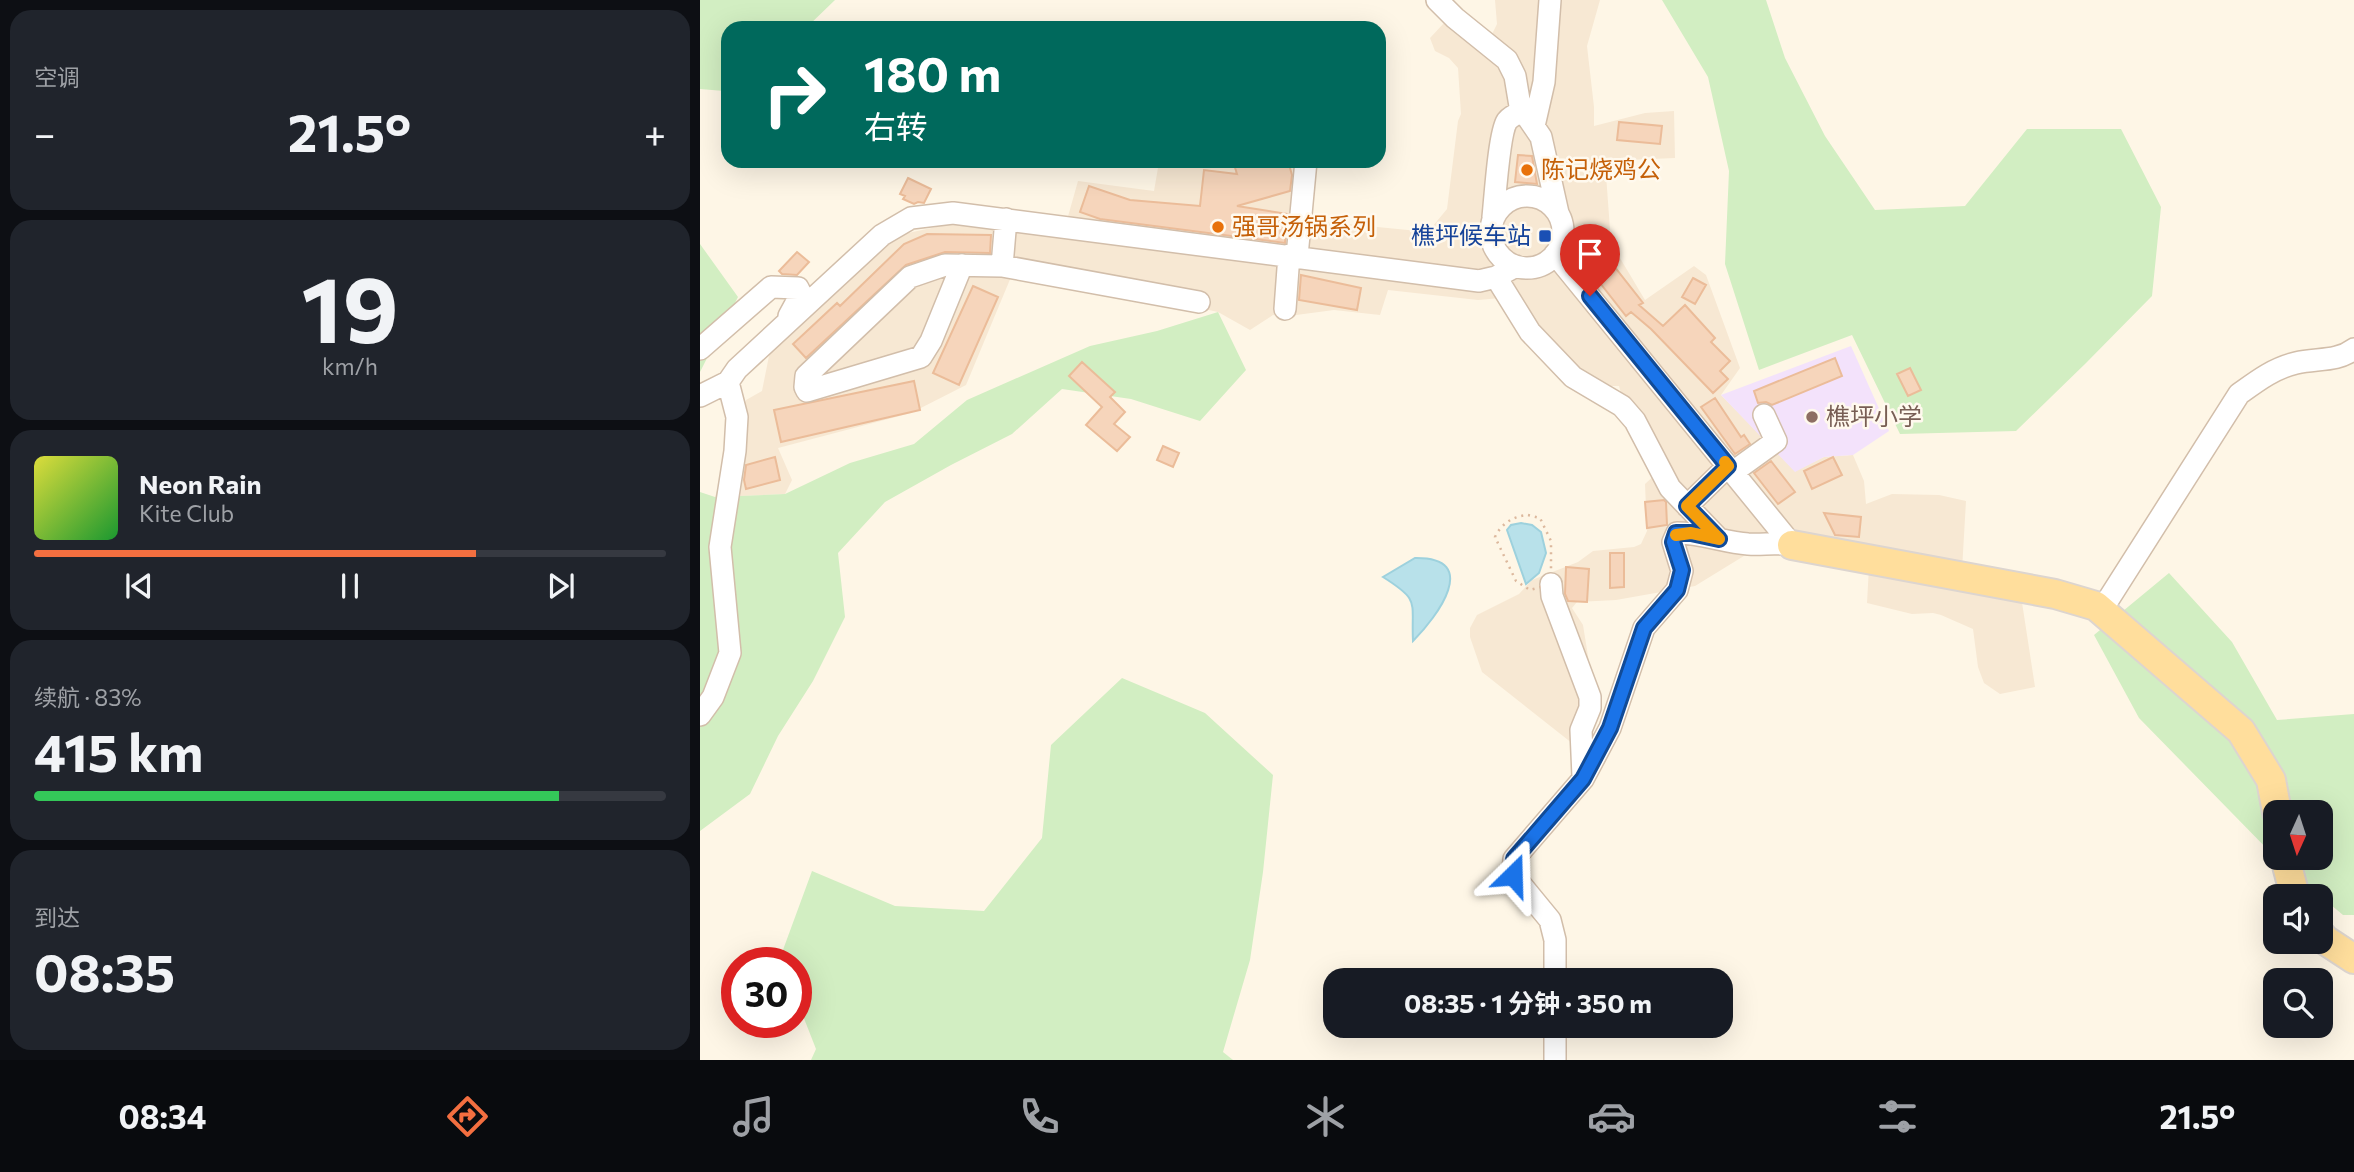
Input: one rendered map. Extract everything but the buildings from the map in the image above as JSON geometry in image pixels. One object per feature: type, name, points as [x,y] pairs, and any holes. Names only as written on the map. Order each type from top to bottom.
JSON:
[{"type":"main road","points":[[1792,545],[2055,594],[2096,606],[2241,731],[2271,780],[2275,800]]},
{"type":"main road","points":[[2333,945],[2354,959]]},
{"type":"street","points":[[1437,0],[1507,60],[1515,76],[1528,119],[1541,137],[1561,221],[1562,238],[1555,254],[1549,260],[1533,267],[1516,266],[1501,257],[1490,234],[1506,123],[1514,115],[1528,119]]},
{"type":"street","points":[[1528,119],[1544,82],[1550,0]]},
{"type":"street","points":[[1285,309],[1305,168]]},
{"type":"street","points":[[1493,217],[1504,203],[1520,196],[1537,197],[1558,213]]},
{"type":"street","points":[[700,396],[728,382],[737,369],[882,235],[911,218],[953,213],[1479,281],[1496,277],[1516,266]]},
{"type":"street","points":[[1002,266],[1006,219]]},
{"type":"street","points":[[1555,254],[1792,545]]},
{"type":"street","points":[[962,265],[934,335],[921,357],[807,391],[806,376],[909,277],[945,265],[962,265],[1002,266],[1199,302]]},
{"type":"street","points":[[1496,277],[1530,332],[1573,377],[1622,407],[1636,421],[1670,488],[1719,539]]},
{"type":"street","points":[[700,349],[771,287],[798,288],[801,294],[782,327]]},
{"type":"street","points":[[2101,611],[2239,394],[2265,374],[2297,363],[2343,357],[2354,349]]},
{"type":"street","points":[[700,715],[713,697],[730,653],[720,547],[735,452],[737,417],[728,382]]},
{"type":"street","points":[[1687,506],[1730,469],[1776,441],[1764,415]]},
{"type":"street","points":[[1555,968],[1555,940],[1550,920],[1513,875],[1514,859],[1583,779],[1610,728],[1644,628],[1677,590],[1682,570],[1673,542],[1676,533],[1691,533],[1750,544],[1774,542],[1792,545]]},
{"type":"street","points":[[1551,584],[1552,596],[1590,697],[1590,708],[1581,730],[1583,779]]},
{"type":"street","points":[[1555,1038],[1555,1060]]},
{"type":"path","points":[[1520,516],[1539,518],[1552,541],[1551,584],[1530,590],[1516,581],[1495,537],[1500,527],[1520,516]]},
{"type":"shaded area","points":[[1495,0],[1600,0],[1587,46],[1594,126],[1645,113],[1674,111],[1675,158],[1605,161],[1611,243],[1645,300],[1694,266],[1706,275],[1740,368],[1721,395],[1795,471],[1824,457],[1853,455],[1864,481],[1866,504],[1892,494],[1939,495],[1966,501],[1962,570],[2019,583],[2035,687],[2000,694],[1984,683],[1978,667],[1973,629],[1933,613],[1912,614],[1867,603],[1869,567],[1752,551],[1695,586],[1616,600],[1577,602],[1572,608],[1583,625],[1597,712],[1582,751],[1482,672],[1470,637],[1470,628],[1477,615],[1519,594],[1532,580],[1578,562],[1593,551],[1641,544],[1647,531],[1645,484],[1669,462],[1621,393],[1619,386],[1592,386],[1512,297],[1478,300],[1388,290],[1380,315],[1334,310],[1281,317],[1273,315],[1250,330],[1218,312],[1026,270],[1011,277],[966,385],[911,413],[778,448],[792,480],[785,494],[715,497],[746,400],[762,391],[770,351],[888,243],[908,233],[974,219],[1067,220],[1078,181],[1154,191],[1158,168],[1300,168],[1307,220],[1428,232],[1447,209],[1461,114],[1458,68],[1449,58],[1435,51],[1430,38],[1458,8],[1492,34],[1497,24]]},
{"type":"shaded area","name":"樵坪小学","points":[[1851,346],[1889,431],[1853,455],[1824,457],[1795,472],[1721,395]]},
{"type":"green space","points":[[700,0],[835,0],[813,21],[721,21],[721,91],[700,89]]},
{"type":"green space","points":[[1662,0],[1766,0],[1785,58],[1825,136],[1875,210],[1965,206],[2027,129],[2121,129],[2161,207],[2152,296],[2016,431],[1900,434],[1852,335],[1759,370],[1725,264],[1729,171],[1708,77]]},
{"type":"green space","points":[[700,244],[738,297],[700,372]]},
{"type":"green space","points":[[1218,312],[1246,370],[1200,421],[1131,399],[1062,389],[1012,434],[885,502],[838,553],[845,617],[813,681],[778,736],[750,794],[700,831],[700,492],[715,497],[785,494],[850,463],[914,444],[967,400],[1090,346],[1157,331]]},
{"type":"green space","points":[[2169,573],[2232,642],[2277,720],[2354,714],[2354,915],[2343,915],[2333,907],[2333,884],[2306,884],[2289,870],[2333,870],[2333,800],[2263,800],[2263,845],[2139,718],[2094,635]]},
{"type":"green space","points":[[1122,678],[1205,713],[1273,775],[1250,960],[1223,1052],[1233,1060],[811,1060],[816,1049],[812,1038],[812,947],[784,947],[812,871],[895,906],[984,911],[1042,838],[1051,745]]},
{"type":"water","points":[[1511,525],[1532,525],[1541,532],[1546,553],[1539,573],[1526,584],[1507,530]]},
{"type":"water","points":[[1415,558],[1435,560],[1446,567],[1450,577],[1442,604],[1413,641],[1412,603],[1409,597],[1383,577]]},
{"type":"slow traffic","points":[[1676,535],[1691,533],[1719,539],[1687,506],[1728,466],[1725,462]]},
{"type":"place","name":"陈记烧鸡公","points":[[1527,170]]},
{"type":"place","name":"强哥汤锅系列","points":[[1218,227]]},
{"type":"place","name":"樵坪候车站","points":[[1545,236]]},
{"type":"place","name":"樵坪小学","points":[[1812,417]]},
{"type":"route","points":[[1513,875],[1514,859],[1583,779],[1610,728],[1644,628],[1677,590],[1682,570],[1673,542],[1676,533],[1719,539],[1687,506],[1728,466],[1590,296]]}]
